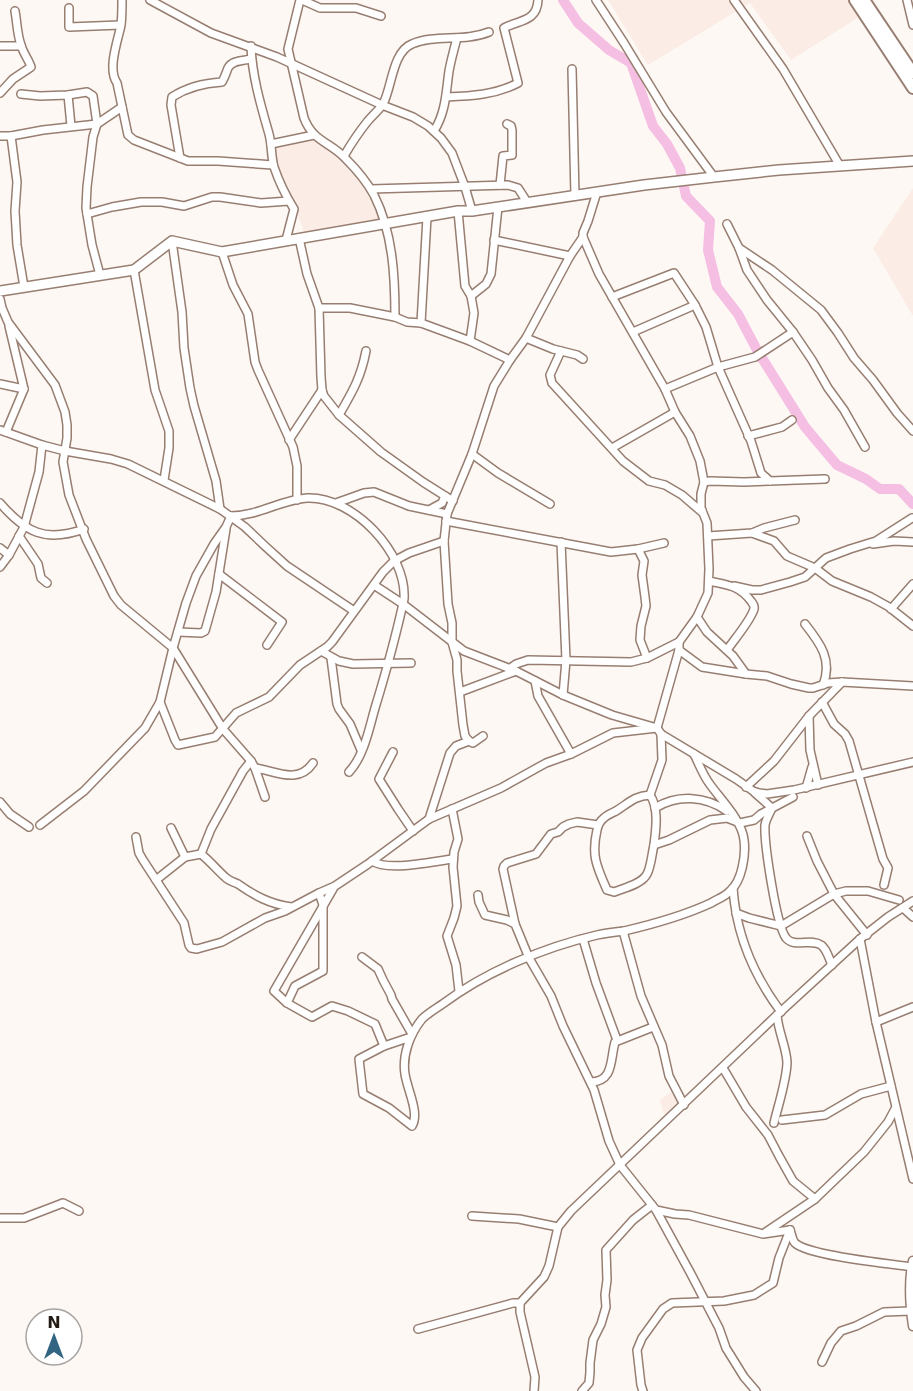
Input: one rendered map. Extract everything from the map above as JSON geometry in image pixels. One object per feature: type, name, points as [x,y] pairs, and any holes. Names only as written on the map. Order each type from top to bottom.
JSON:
[{"type":"main road","points":[[855,0],[913,88]]},
{"type":"main road","points":[[864,0],[913,74]]},
{"type":"main road","points":[[0,291],[134,270],[172,241],[222,252],[458,211],[472,211],[669,182],[779,170],[912,162]]},
{"type":"street","points":[[122,0],[112,75],[117,83],[129,135],[134,140],[195,162],[218,161],[273,165]]},
{"type":"street","points":[[150,0],[212,33],[251,46],[413,117],[434,131],[452,153],[472,211]]},
{"type":"street","points":[[381,16],[356,8],[320,8],[301,0],[288,45],[307,125],[314,135],[344,156],[371,189],[386,224],[391,249],[395,317]]},
{"type":"street","points":[[446,97],[477,96],[518,83],[504,28],[530,17],[537,9],[538,0]]},
{"type":"street","points":[[596,0],[666,112],[714,177]]},
{"type":"street","points":[[734,0],[783,69],[840,166]]},
{"type":"street","points":[[907,0],[913,25]]},
{"type":"street","points":[[69,8],[69,27],[120,26]]},
{"type":"street","points":[[0,93],[13,79],[31,67],[21,46],[15,11]]},
{"type":"street","points":[[344,156],[360,131],[382,105],[399,58],[405,48],[420,41],[473,37],[489,32]]},
{"type":"street","points":[[434,131],[442,117],[457,38]]},
{"type":"street","points":[[0,46],[21,46]]},
{"type":"street","points":[[251,46],[254,77],[271,144],[273,165],[294,209],[286,240]]},
{"type":"street","points":[[180,158],[171,105],[172,97],[210,83],[222,82],[230,64],[251,59]]},
{"type":"street","points":[[572,69],[575,196]]},
{"type":"street","points":[[21,94],[40,96],[87,92],[93,96],[98,124],[93,137],[89,167],[87,214],[100,275]]},
{"type":"street","points":[[68,95],[71,126]]},
{"type":"street","points":[[0,136],[98,124],[122,107]]},
{"type":"street","points":[[500,185],[503,156],[512,154],[512,130],[507,124]]},
{"type":"street","points":[[271,144],[314,135]]},
{"type":"street","points":[[11,136],[16,174],[17,245],[24,287]]},
{"type":"street","points":[[371,189],[514,186],[518,188],[527,202]]},
{"type":"street","points":[[469,741],[465,736],[463,725],[457,660],[452,642],[452,623],[448,604],[444,541],[447,517],[472,454],[492,391],[526,338],[570,256],[583,237],[597,192]]},
{"type":"street","points":[[87,214],[141,202],[158,201],[184,206],[220,197],[261,203],[289,201]]},
{"type":"street","points":[[471,296],[489,279],[498,207]]},
{"type":"street","points":[[458,211],[465,286],[471,296],[474,313],[470,341]]},
{"type":"street","points":[[421,323],[427,217]]},
{"type":"street","points":[[727,224],[747,270],[812,360],[865,447]]},
{"type":"street","points":[[583,237],[599,274],[690,436],[700,461],[704,482],[701,509],[707,523],[708,536],[709,581],[706,599],[679,646],[659,731],[662,760],[650,795]]},
{"type":"street","points":[[299,238],[307,274],[319,308],[322,390],[327,401],[339,415],[381,452],[453,501]]},
{"type":"street","points":[[494,240],[570,256]]},
{"type":"street","points":[[172,241],[190,388],[216,481],[220,509]]},
{"type":"street","points":[[739,248],[772,270],[821,310],[854,358],[913,431]]},
{"type":"street","points":[[222,252],[233,285],[248,314],[255,362],[296,456],[297,500]]},
{"type":"street","points":[[134,270],[155,390],[169,431],[164,480]]},
{"type":"street","points":[[612,297],[674,273],[706,327],[718,367],[748,436],[761,473],[770,481]]},
{"type":"street","points":[[0,299],[9,322],[55,386],[65,412],[67,425],[64,470],[69,495],[90,547],[117,601],[173,648],[223,729],[251,761],[266,797]]},
{"type":"street","points":[[633,332],[695,305]]},
{"type":"street","points":[[319,308],[350,308],[421,323],[470,341],[510,360]]},
{"type":"street","points":[[9,322],[24,388],[3,431],[42,445],[128,464],[164,480],[231,516],[287,566],[354,611]]},
{"type":"street","points":[[665,389],[718,367],[755,357],[793,332]]},
{"type":"street","points":[[526,338],[583,359]]},
{"type":"street","points":[[339,415],[361,374],[366,351]]},
{"type":"street","points":[[561,351],[550,379],[623,461],[649,481],[665,485],[682,495],[704,513]]},
{"type":"street","points":[[0,384],[24,388]]},
{"type":"street","points":[[289,440],[322,390]]},
{"type":"street","points":[[612,448],[675,412]]},
{"type":"street","points":[[748,436],[782,427],[792,420]]},
{"type":"street","points":[[0,567],[24,527],[39,472],[42,445]]},
{"type":"street","points":[[472,454],[498,473],[550,504]]},
{"type":"street","points":[[704,482],[825,479]]},
{"type":"street","points":[[336,503],[369,491],[447,517],[611,552],[664,543]]},
{"type":"street","points":[[429,510],[442,502],[445,496]]},
{"type":"street","points":[[231,516],[254,514],[297,500],[314,498],[325,500],[352,512],[365,522],[390,549],[404,589],[403,604],[389,663],[361,750],[349,772]]},
{"type":"street","points":[[0,503],[17,522],[38,532],[57,536],[84,529]]},
{"type":"street","points":[[245,527],[254,514]]},
{"type":"street","points":[[40,825],[84,791],[141,734],[160,702],[173,648],[196,576],[231,516]]},
{"type":"street","points":[[709,581],[752,590],[769,589],[805,577],[826,558],[876,541],[912,518]]},
{"type":"street","points":[[708,536],[752,533],[795,520]]},
{"type":"street","points":[[178,632],[201,633],[205,631],[219,574],[226,527]]},
{"type":"street","points":[[752,533],[774,541],[787,556],[815,568],[832,581],[871,597],[913,626]]},
{"type":"street","points":[[19,536],[38,564],[41,578],[47,583]]},
{"type":"street","points":[[160,702],[178,745],[215,737],[236,713],[269,697],[300,665],[327,647],[383,572],[394,561],[409,553],[444,541]]},
{"type":"street","points":[[561,542],[566,660],[563,695]]},
{"type":"street","points":[[850,549],[894,542],[913,542]]},
{"type":"street","points":[[0,548],[9,555]]},
{"type":"street","points":[[638,549],[644,561],[642,575],[646,606],[640,640],[647,658]]},
{"type":"street","points":[[219,574],[282,622],[267,645]]},
{"type":"street","points":[[891,609],[913,584]]},
{"type":"street","points":[[374,585],[403,604],[464,651],[513,670],[563,695],[659,731],[736,779],[772,808]]},
{"type":"street","points":[[727,650],[754,609],[746,594],[734,586]]},
{"type":"street","points":[[697,617],[707,632],[727,650],[746,674]]},
{"type":"street","points":[[805,624],[823,652],[827,671],[823,685]]},
{"type":"street","points":[[460,692],[513,670],[516,664],[528,660],[625,663],[647,658],[679,646]]},
{"type":"street","points":[[679,646],[702,667],[767,676],[809,688],[842,682],[913,686]]},
{"type":"street","points":[[321,651],[339,662],[359,665],[411,663]]},
{"type":"street","points":[[331,658],[337,704],[350,724],[361,750]]},
{"type":"street","points":[[535,681],[538,696],[571,754]]},
{"type":"street","points":[[746,787],[774,761],[809,716],[842,682]]},
{"type":"street","points":[[822,702],[836,727],[846,734],[854,756],[883,859],[888,868],[884,885]]},
{"type":"street","points":[[809,716],[809,736],[818,784]]},
{"type":"street","points":[[136,837],[141,856],[183,920],[188,942],[194,949],[222,942],[265,918],[285,911],[335,886],[429,819],[501,788],[546,763],[571,754],[613,733],[659,731]]},
{"type":"street","points":[[429,819],[450,753],[456,746],[469,741],[472,743],[483,736]]},
{"type":"street","points":[[393,752],[379,779],[413,831]]},
{"type":"street","points":[[694,754],[707,781],[740,823],[744,838],[744,860],[734,888],[735,914],[754,969],[779,1014],[779,1028],[787,1062],[778,1122],[825,1115],[861,1094],[891,1086]]},
{"type":"street","points":[[201,854],[211,829],[243,771],[251,761]]},
{"type":"street","points":[[753,791],[767,794],[806,788],[913,762]]},
{"type":"street","points":[[255,768],[296,775],[306,771],[313,763]]},
{"type":"street","points":[[806,788],[813,764]]},
{"type":"street","points":[[640,795],[650,795],[656,808],[656,827],[647,875],[640,881],[609,892],[594,855],[598,825],[602,819],[630,800],[640,795]]},
{"type":"street","points":[[654,845],[710,820],[727,818],[740,823],[754,820],[793,797]]},
{"type":"street","points":[[656,808],[673,800],[692,798],[711,802],[731,814]]},
{"type":"street","points":[[0,802],[10,814],[29,827]]},
{"type":"street","points":[[772,808],[765,823],[770,875],[781,926],[786,938],[792,942],[821,945],[826,950],[832,966]]},
{"type":"street","points":[[452,809],[458,839],[453,859],[457,906],[447,936],[456,964],[459,991]]},
{"type":"street","points":[[598,825],[577,822],[569,824],[551,834],[536,854],[504,866],[515,924],[529,958],[551,996],[591,1082],[609,1141],[620,1165],[654,1208],[719,1328],[726,1348],[744,1377],[756,1391]]},
{"type":"street","points":[[171,828],[185,857]]},
{"type":"street","points":[[807,836],[834,894],[863,937],[876,1022],[913,1179]]},
{"type":"street","points":[[156,880],[185,857],[201,854],[226,878],[258,898],[280,906],[291,907]]},
{"type":"street","points":[[372,861],[391,866],[453,859]]},
{"type":"street","points":[[335,886],[274,990],[286,1003],[312,1017],[332,1006],[375,1024],[384,1046]]},
{"type":"street","points":[[411,1035],[359,1059],[363,1094],[389,1108],[412,1126],[415,1114],[404,1066],[411,1035],[423,1018],[459,991],[491,973],[529,958],[583,939],[677,916],[723,896],[734,888]]},
{"type":"street","points":[[735,914],[781,926],[834,894],[846,891],[868,891],[899,900]]},
{"type":"street","points":[[286,1003],[295,986],[323,971],[322,905],[318,893]]},
{"type":"street","points":[[478,895],[485,915],[515,924]]},
{"type":"street","points":[[534,1391],[535,1377],[521,1321],[520,1303],[544,1277],[549,1266],[558,1227],[571,1211],[779,1014],[863,937],[913,901]]},
{"type":"street","points":[[903,908],[913,917]]},
{"type":"street","points":[[623,931],[641,996],[662,1045],[669,1076],[684,1105]]},
{"type":"street","points":[[583,939],[617,1040]]},
{"type":"street","points":[[362,957],[378,969],[411,1035]]},
{"type":"street","points":[[876,1022],[913,1007]]},
{"type":"street","points":[[591,1082],[598,1082],[607,1077],[617,1040],[653,1027]]},
{"type":"street","points":[[723,1068],[746,1107],[768,1135],[793,1181],[815,1199]]},
{"type":"street","points":[[763,1234],[815,1199],[864,1152],[888,1122],[895,1109]]},
{"type":"street","points":[[0,1218],[24,1218],[63,1203],[79,1211]]},
{"type":"street","points":[[582,1391],[589,1383],[593,1340],[606,1306],[606,1250],[633,1220],[654,1208],[763,1234],[790,1230]]},
{"type":"street","points":[[472,1216],[519,1219],[558,1227]]},
{"type":"street","points":[[643,1391],[637,1350],[642,1338],[663,1309],[672,1303],[733,1300],[754,1295],[773,1283],[790,1230]]},
{"type":"street","points":[[790,1230],[794,1242],[805,1250],[835,1256],[913,1265],[910,1287],[913,1326]]},
{"type":"street","points":[[418,1329],[520,1303]]},
{"type":"street","points":[[822,1362],[831,1342],[841,1331],[884,1312],[911,1311]]},
{"type":"shaded area","points":[[608,0],[859,0],[867,12],[791,60],[750,3],[648,65]]},
{"type":"shaded area","points":[[313,137],[343,158],[367,186],[382,222],[305,234],[276,166],[274,145]]},
{"type":"shaded area","points":[[913,188],[913,316],[873,248]]},
{"type":"shaded area","points":[[674,1090],[682,1104],[669,1116],[664,1114],[660,1100]]},
{"type":"waterway","points":[[563,0],[578,23],[609,50],[631,63],[653,126],[667,144],[680,168],[686,196],[710,221],[708,250],[717,287],[738,314],[757,350],[805,427],[837,465],[866,479],[880,489],[899,489],[913,504]]}]
